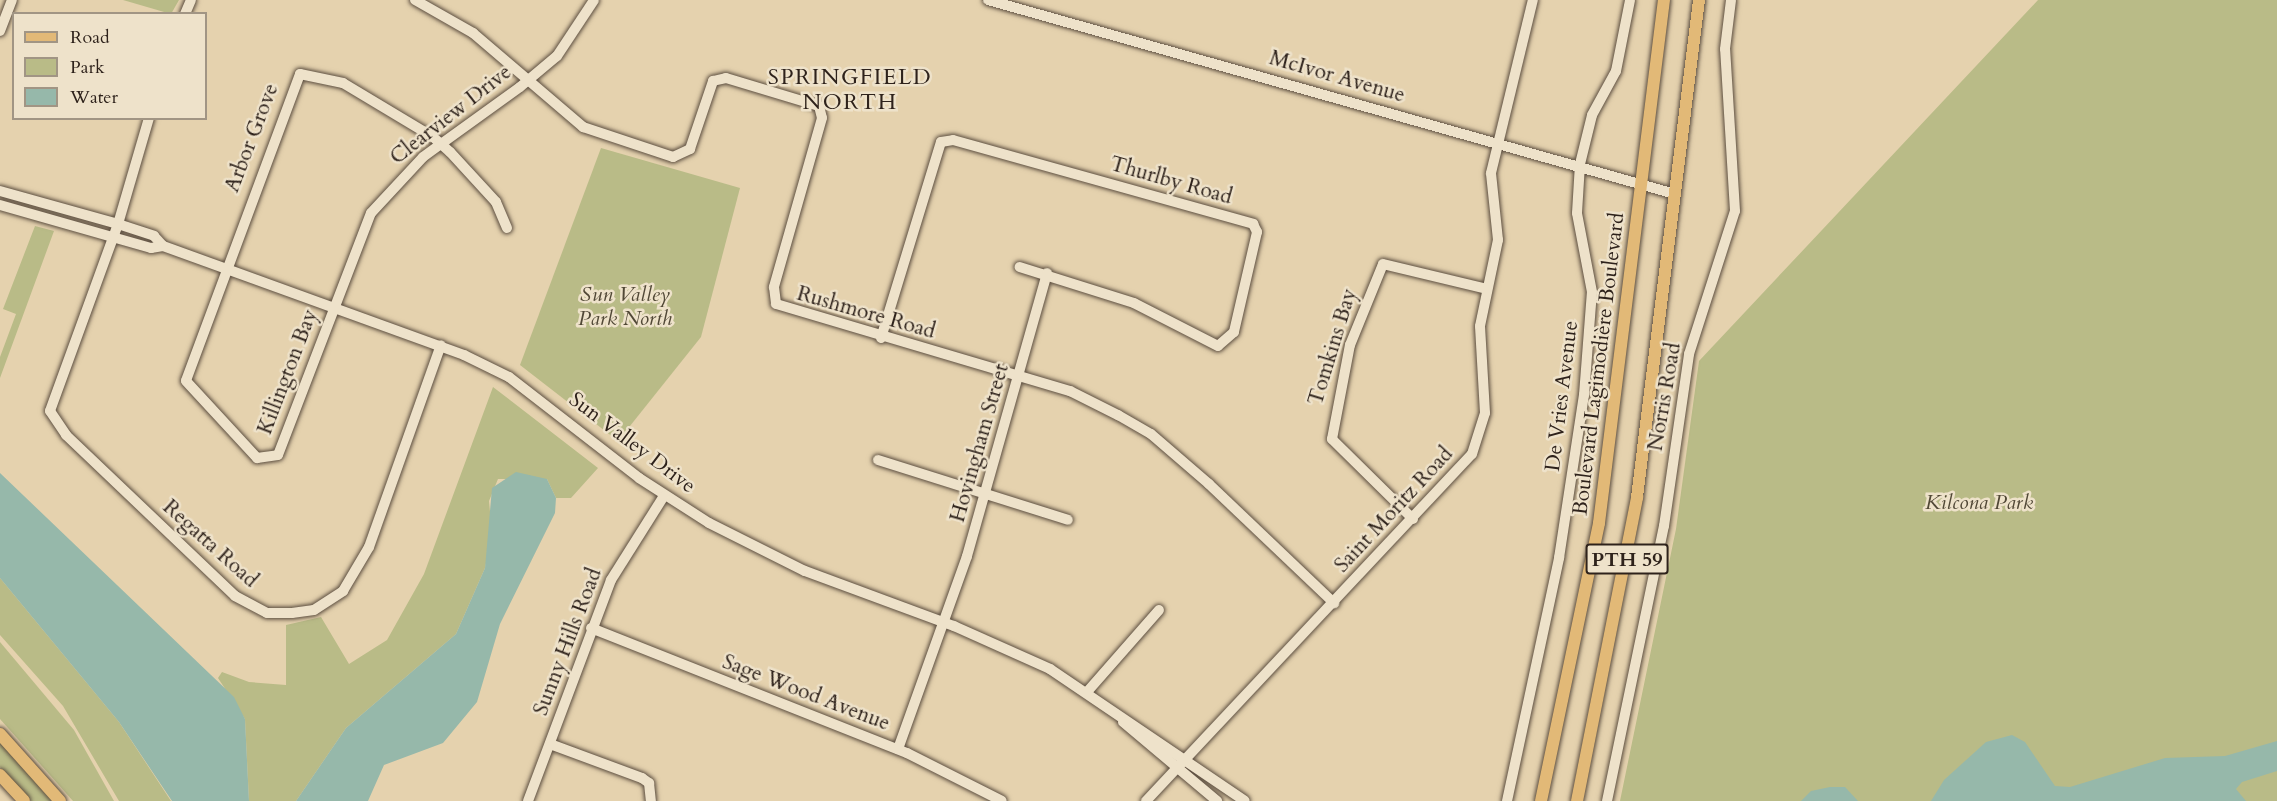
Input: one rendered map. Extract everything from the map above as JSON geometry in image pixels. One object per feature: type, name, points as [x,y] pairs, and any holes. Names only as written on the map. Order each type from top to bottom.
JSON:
[{"type":"main road","name":"Boulevard Lagimodière Boulevard","points":[[1541,801],[1599,523],[1664,0]]},
{"type":"main road","name":"PTH 59","points":[[1577,801],[1636,508],[1699,0]]},
{"type":"main road","points":[[0,734],[60,801]]},
{"type":"main road","points":[[0,775],[24,801]]},
{"type":"street","points":[[0,31],[12,0]]},
{"type":"street","points":[[415,0],[473,33],[527,80]]},
{"type":"street","name":"Clearview Drive","points":[[334,306],[371,213],[441,144],[527,80],[568,44],[594,0]]},
{"type":"street","name":"McIvor Avenue","points":[[988,0],[1580,164],[1675,194]]},
{"type":"street","name":"Saint Moritz Road","points":[[1146,801],[1459,473],[1478,440],[1487,399],[1480,337],[1487,289],[1498,240],[1491,197],[1499,143],[1533,0]]},
{"type":"street","name":"De Vries Avenue","points":[[1507,801],[1559,558],[1585,384],[1592,292],[1577,213],[1580,164],[1592,115],[1616,71],[1630,0]]},
{"type":"street","name":"Norris Road","points":[[1607,801],[1664,526],[1689,354],[1735,211],[1725,60],[1731,0]]},
{"type":"street","name":"Arbor Grove","points":[[225,267],[300,74],[343,83],[441,144]]},
{"type":"street","name":"Rushmore Road","points":[[527,80],[583,127],[674,157],[690,149],[713,81],[726,78],[819,106],[822,118],[773,296],[783,310],[1070,391],[1151,434],[1334,603]]},
{"type":"street","name":"Regatta Road","points":[[147,120],[116,230],[53,399],[53,419],[216,579],[267,613],[314,610],[343,591],[356,575],[441,345]]},
{"type":"street","name":"Thurlby Road","points":[[881,338],[941,142],[953,140],[1253,224],[1257,232],[1234,332],[1218,346],[1134,303],[1047,273],[1020,267]]},
{"type":"street","points":[[441,144],[496,202],[507,228]]},
{"type":"street","name":"Sun Valley Drive","points":[[0,191],[116,230]]},
{"type":"street","name":"Sun Valley Drive","points":[[0,205],[154,237],[163,246],[441,345],[509,377],[664,496],[773,557],[944,622],[1087,692],[1183,761],[1245,801]]},
{"type":"street","name":"Tomkins Bay","points":[[1413,519],[1332,439],[1350,345],[1383,264],[1487,289]]},
{"type":"street","name":"Killington Bay","points":[[225,267],[186,381],[257,458],[278,455],[334,306]]},
{"type":"street","name":"Hovingham Street","points":[[898,749],[944,622],[985,494],[1047,273]]},
{"type":"street","points":[[878,460],[1068,519]]},
{"type":"street","name":"Sunny Hills Road","points":[[528,801],[591,628],[611,580],[664,496]]},
{"type":"street","points":[[1087,692],[1159,610]]},
{"type":"street","name":"Sage Wood Avenue","points":[[591,628],[898,749],[1002,801]]},
{"type":"street","name":"Sun Valley Drive","points":[[1103,704],[1174,770],[1218,801]]},
{"type":"street","name":"Sunny Hills Road","points":[[550,744],[642,778],[649,783],[651,801]]},
{"type":"green space","points":[[123,0],[179,0],[172,12],[164,12]]},
{"type":"green space","name":"Kilcona Park","points":[[2038,0],[2277,0],[2277,801],[1620,801],[1676,529],[1699,361]]},
{"type":"green space","name":"Sun Valley Park North","points":[[601,148],[740,188],[701,337],[618,441],[520,365]]},
{"type":"green space","points":[[35,226],[54,231],[0,378],[0,357],[16,314],[3,309]]},
{"type":"green space","points":[[493,387],[598,468],[571,498],[556,498],[547,479],[498,479],[489,501],[492,533],[485,568],[456,634],[346,728],[296,801],[249,801],[245,719],[218,678],[222,672],[249,682],[286,685],[286,625],[321,617],[349,664],[387,640],[424,574]]},
{"type":"green space","points":[[0,578],[119,722],[171,801],[119,801],[63,706],[0,635]]},
{"type":"green space","points":[[0,642],[74,730],[114,801],[73,801],[0,719]]},
{"type":"green space","points":[[0,743],[53,801],[31,801],[0,767]]},
{"type":"water","points":[[516,472],[547,479],[556,498],[555,513],[500,624],[477,702],[443,743],[384,765],[368,801],[296,801],[346,728],[456,634],[485,568],[492,488]]},
{"type":"water","points":[[0,473],[234,697],[245,719],[249,801],[172,801],[119,722],[0,578]]},
{"type":"water","points":[[2012,735],[2025,742],[2055,786],[2070,787],[2165,758],[2225,756],[2277,741],[2277,771],[2242,782],[2236,789],[2246,801],[1931,801],[1944,780],[1986,742]]},
{"type":"water","points":[[1845,787],[1858,801],[1801,801],[1811,791]]},
{"type":"district","name":"SPRINGFIELD NORTH","points":[[850,90]]}]
